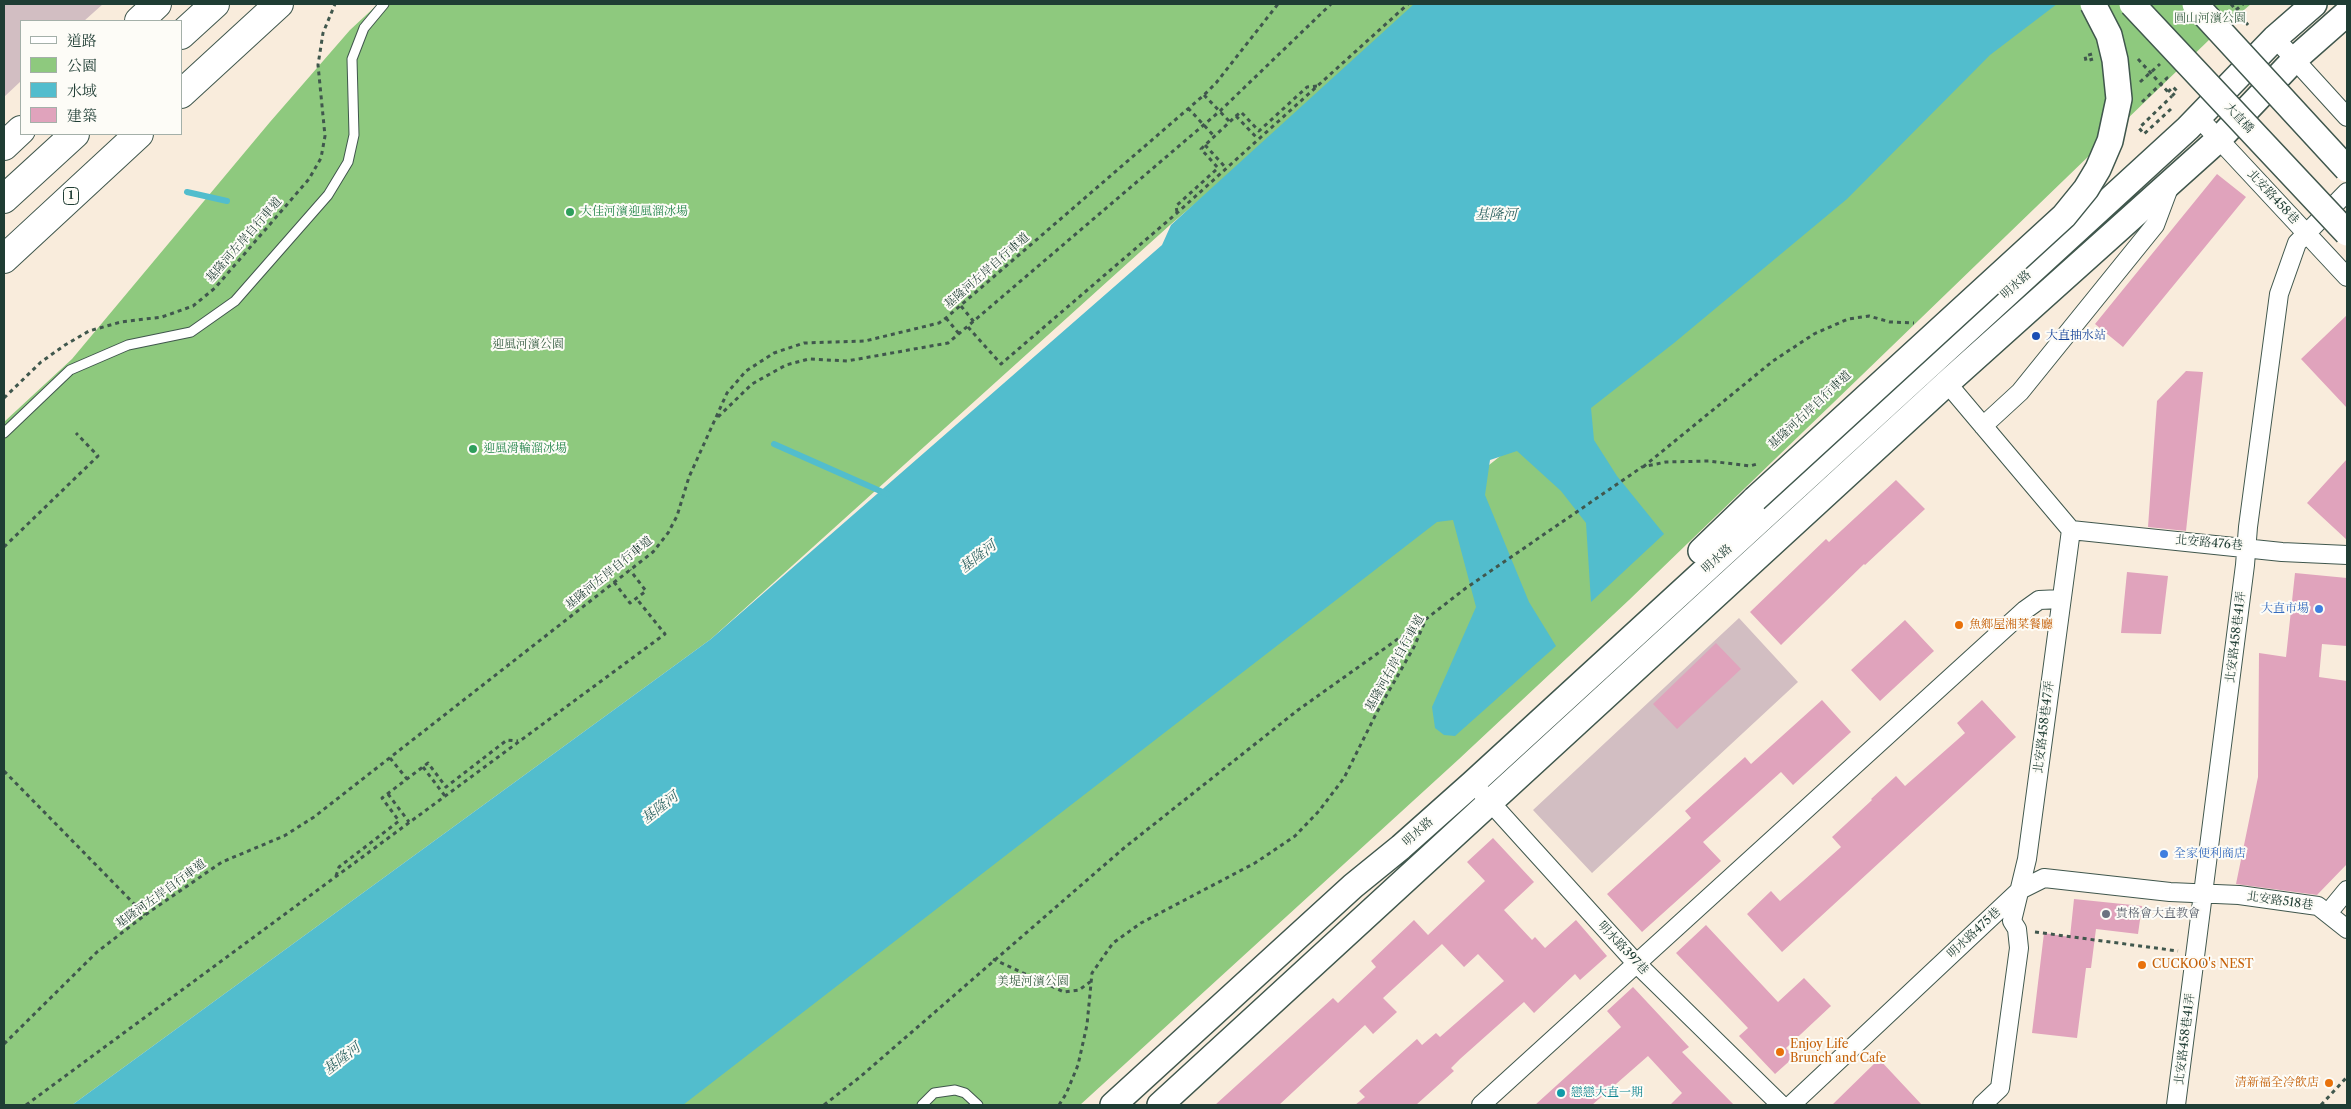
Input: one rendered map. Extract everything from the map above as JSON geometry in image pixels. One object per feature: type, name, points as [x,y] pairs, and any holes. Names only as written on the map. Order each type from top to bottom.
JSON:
[{"type":"highway","points":[[139,20],[158,4]]},
{"type":"highway","points":[[182,34],[215,4]]},
{"type":"highway","points":[[182,93],[279,4]]},
{"type":"highway","points":[[4,146],[20,131]]},
{"type":"highway","points":[[4,199],[74,135]]},
{"type":"highway","name":"1","points":[[4,259],[138,135]]},
{"type":"main road","points":[[1352,886],[1399,831],[1678,574],[1754,499],[2064,216],[2098,169],[2110,141],[2119,100],[2115,60],[2109,35],[2093,4]]},
{"type":"main road","name":"大直橋","points":[[2132,4],[2347,233]]},
{"type":"main road","points":[[2194,4],[2347,169]]},
{"type":"main road","name":"明水路","points":[[1113,1105],[1352,886],[1401,847],[1473,782],[2198,117],[2275,38],[2314,4]]},
{"type":"main road","points":[[1160,1105],[1947,383],[2219,139],[2295,59],[2347,13]]},
{"type":"street","points":[[2275,38],[2347,117]]},
{"type":"street","name":"北安路458巷","points":[[2198,117],[2347,277]]},
{"type":"street","points":[[1984,426],[2020,392],[2155,225],[2171,182]]},
{"type":"street","name":"北安路458巷41弄","points":[[2176,1105],[2279,294],[2297,243],[2346,195]]},
{"type":"street","points":[[1947,383],[2071,530]]},
{"type":"street","name":"北安路476巷","points":[[2071,530],[2246,546],[2282,552],[2347,555]]},
{"type":"street","name":"北安路458巷47弄","points":[[1982,1105],[2000,1088],[2019,948],[2017,929],[2012,921],[2027,859],[2071,530]]},
{"type":"street","points":[[1481,1105],[2025,610],[2039,600],[2061,599]]},
{"type":"street","name":"明水路397巷","points":[[1473,782],[1636,964],[1781,1105]]},
{"type":"street","name":"明水路475巷","points":[[1791,1105],[2020,890],[2044,878],[2170,892],[2204,893]]},
{"type":"street","points":[[2328,914],[2347,890]]},
{"type":"street","name":"北安路518巷","points":[[2204,893],[2239,895],[2318,906],[2347,929]]},
{"type":"lane","points":[[4,433],[70,370],[128,345],[190,332],[236,301],[328,196],[348,162],[354,135],[352,59],[364,28],[384,4]]},
{"type":"lane","points":[[922,1105],[934,1093],[944,1090],[955,1090],[965,1093],[978,1105]]},
{"type":"path","name":"基隆河左岸自行車道","points":[[4,398],[41,362],[64,344],[89,331],[121,322],[162,316],[193,306],[215,288],[309,179],[321,158],[325,136],[318,65],[323,33],[335,4]]},
{"type":"path","name":"基隆河左岸自行車道","points":[[4,1044],[97,952],[145,914],[222,862],[284,836],[314,817],[653,552],[678,516],[689,477],[718,417],[727,393],[746,371],[774,353],[804,343],[865,341],[939,323],[1204,95],[1216,83],[1278,4]]},
{"type":"path","points":[[718,417],[752,384],[786,365],[809,360],[847,360],[948,343],[960,335],[1220,111],[1331,4]]},
{"type":"path","points":[[968,327],[1001,364],[1177,213],[1408,4]]},
{"type":"path","points":[[2236,10],[2243,4]]},
{"type":"path","points":[[2140,103],[2167,78],[2157,66]]},
{"type":"path","points":[[1177,213],[1176,206],[1218,168],[1201,149],[1236,116],[1241,112],[1259,132],[1307,87],[1317,86]]},
{"type":"path","points":[[2168,92],[2173,87],[2177,91],[2139,128],[2144,134],[2171,109]]},
{"type":"path","points":[[1204,95],[1230,122]]},
{"type":"path","points":[[1188,108],[1214,136]]},
{"type":"path","points":[[1236,116],[1258,139]]},
{"type":"path","points":[[1205,145],[1226,168]]},
{"type":"path","points":[[961,306],[974,322]]},
{"type":"path","points":[[1642,467],[1773,361],[1814,334],[1848,319],[1869,316],[1890,322],[1917,323],[1910,330]]},
{"type":"path","points":[[946,318],[960,335]]},
{"type":"path","points":[[4,547],[98,456],[76,433]]},
{"type":"path","name":"基隆河右岸自行車道","points":[[1059,1105],[1066,1094],[1078,1065],[1087,1025],[1092,973],[1113,943],[1141,924],[1255,863],[1295,836],[1319,811],[1344,778],[1376,712],[1414,647],[1426,619],[1466,588],[1565,522],[1642,467],[1666,462],[1709,461],[1750,466],[1766,462]]},
{"type":"path","points":[[614,582],[630,603],[646,591],[630,570]]},
{"type":"path","points":[[26,1105],[665,634],[636,598]]},
{"type":"path","points":[[824,1105],[860,1077],[993,959],[1124,848],[1298,710],[1426,619]]},
{"type":"path","points":[[336,876],[339,867],[399,821],[382,798],[422,767],[428,763],[446,787],[507,740],[519,742]]},
{"type":"path","points":[[390,758],[407,779]]},
{"type":"path","points":[[422,767],[445,796]]},
{"type":"path","points":[[4,771],[145,914]]},
{"type":"path","points":[[388,794],[410,822]]},
{"type":"path","points":[[2017,929],[2196,953]]},
{"type":"path","points":[[993,959],[1064,992],[1079,990],[1090,982]]},
{"type":"path","points":[[2321,1105],[2347,1077]]},
{"type":"shaded area","points":[[4,4],[103,4],[85,20],[20,20],[20,82],[4,97]]},
{"type":"shaded area","points":[[1739,618],[1798,682],[1592,873],[1533,810]]},
{"type":"green space","name":"迎風河濱公園","points":[[378,4],[1430,4],[1170,225],[711,639],[72,1105],[4,1105],[4,422],[72,359],[270,122],[350,30]]},
{"type":"green space","name":"美堤河濱公園","points":[[2034,4],[2251,4],[2210,39],[1629,600],[1459,759],[1080,1105],[678,1105],[1617,364]]},
{"type":"water","name":"基隆河","points":[[1414,4],[2057,4],[1990,55],[1847,199],[1674,343],[1591,408],[1594,440],[1617,476],[1664,534],[1591,602],[1586,523],[1561,491],[1517,451],[1490,460],[1485,495],[1529,602],[1556,646],[1455,736],[1444,735],[1435,728],[1432,707],[1476,607],[1453,520],[1437,522],[683,1105],[72,1105],[711,639],[1162,245],[1171,225]]},
{"type":"building","points":[[2217,174],[2246,197],[2123,347],[2095,324]]},
{"type":"building","points":[[2347,315],[2347,408],[2301,359]]},
{"type":"building","points":[[2186,371],[2203,372],[2186,531],[2148,527],[2157,401]]},
{"type":"building","points":[[2347,459],[2347,540],[2307,503]]},
{"type":"building","points":[[1896,480],[1925,509],[1864,564],[1781,645],[1750,612],[1826,539],[1829,542]]},
{"type":"building","points":[[2127,572],[2168,576],[2161,634],[2121,633]]},
{"type":"building","points":[[2295,573],[2347,578],[2347,646],[2322,644],[2319,677],[2347,681],[2347,864],[2317,895],[2236,884],[2258,777],[2259,653],[2286,657]]},
{"type":"building","points":[[1905,620],[1934,651],[1880,701],[1851,670]]},
{"type":"building","points":[[1716,643],[1741,669],[1677,729],[1653,704]]},
{"type":"building","points":[[1822,700],[1851,732],[1793,785],[1781,772],[1703,842],[1721,861],[1642,932],[1607,894],[1691,818],[1685,811],[1745,757],[1751,764]]},
{"type":"building","points":[[1982,700],[2016,737],[1782,952],[1747,914],[1771,891],[1780,901],[1841,847],[1832,837],[1896,776],[1905,786],[1965,733],[1957,723]]},
{"type":"building","points":[[1493,838],[1534,882],[1504,910],[1532,940],[1535,937],[1545,948],[1576,920],[1607,956],[1580,980],[1575,974],[1534,1013],[1524,1002],[1460,1059],[1451,1068],[1454,1071],[1416,1105],[1355,1105],[1365,1097],[1359,1091],[1417,1039],[1422,1045],[1436,1033],[1440,1037],[1504,981],[1478,954],[1464,967],[1442,944],[1383,998],[1397,1012],[1373,1034],[1365,1025],[1279,1105],[1215,1105],[1333,998],[1338,1003],[1376,967],[1371,961],[1414,920],[1428,935],[1485,881],[1467,862]]},
{"type":"building","points":[[2074,899],[2142,906],[2138,934],[2096,929],[2091,968],[2086,968],[2077,1038],[2032,1033],[2044,933],[2070,937]]},
{"type":"building","points":[[1706,925],[1778,1002],[1804,978],[1831,1006],[1786,1048],[1794,1057],[1775,1074],[1739,1036],[1748,1028],[1676,953]]},
{"type":"building","points":[[1633,987],[1689,1047],[1682,1052],[1734,1105],[1670,1105],[1682,1093],[1648,1056],[1592,1105],[1535,1105],[1621,1027],[1607,1011]]},
{"type":"building","points":[[1879,1059],[1922,1105],[1832,1105]]},
{"type":"waterway","points":[[187,192],[227,201]]},
{"type":"waterway","points":[[774,444],[887,494]]},
{"type":"place","name":"大佳河濱迎風溜冰場","points":[[570,212]]},
{"type":"place","name":"大直抽水站","points":[[2036,336]]},
{"type":"place","name":"迎風滑輪溜冰場","points":[[473,449]]},
{"type":"place","name":"大直市場","points":[[2319,609]]},
{"type":"place","name":"魚鄉屋湘菜餐廳","points":[[1959,625]]},
{"type":"place","name":"全家便利商店","points":[[2164,854]]},
{"type":"place","name":"貴格會大直教會","points":[[2106,914]]},
{"type":"place","name":"CUCKOO's NEST","points":[[2142,965]]},
{"type":"place","name":"Enjoy Life Brunch and Cafe","points":[[1780,1052]]},
{"type":"place","name":"清新福全冷飲店","points":[[2329,1083]]},
{"type":"place","name":"戀戀大直一期","points":[[1561,1093]]},
{"type":"park label","name":"圓山河濱公園","points":[[2210,19]]}]
